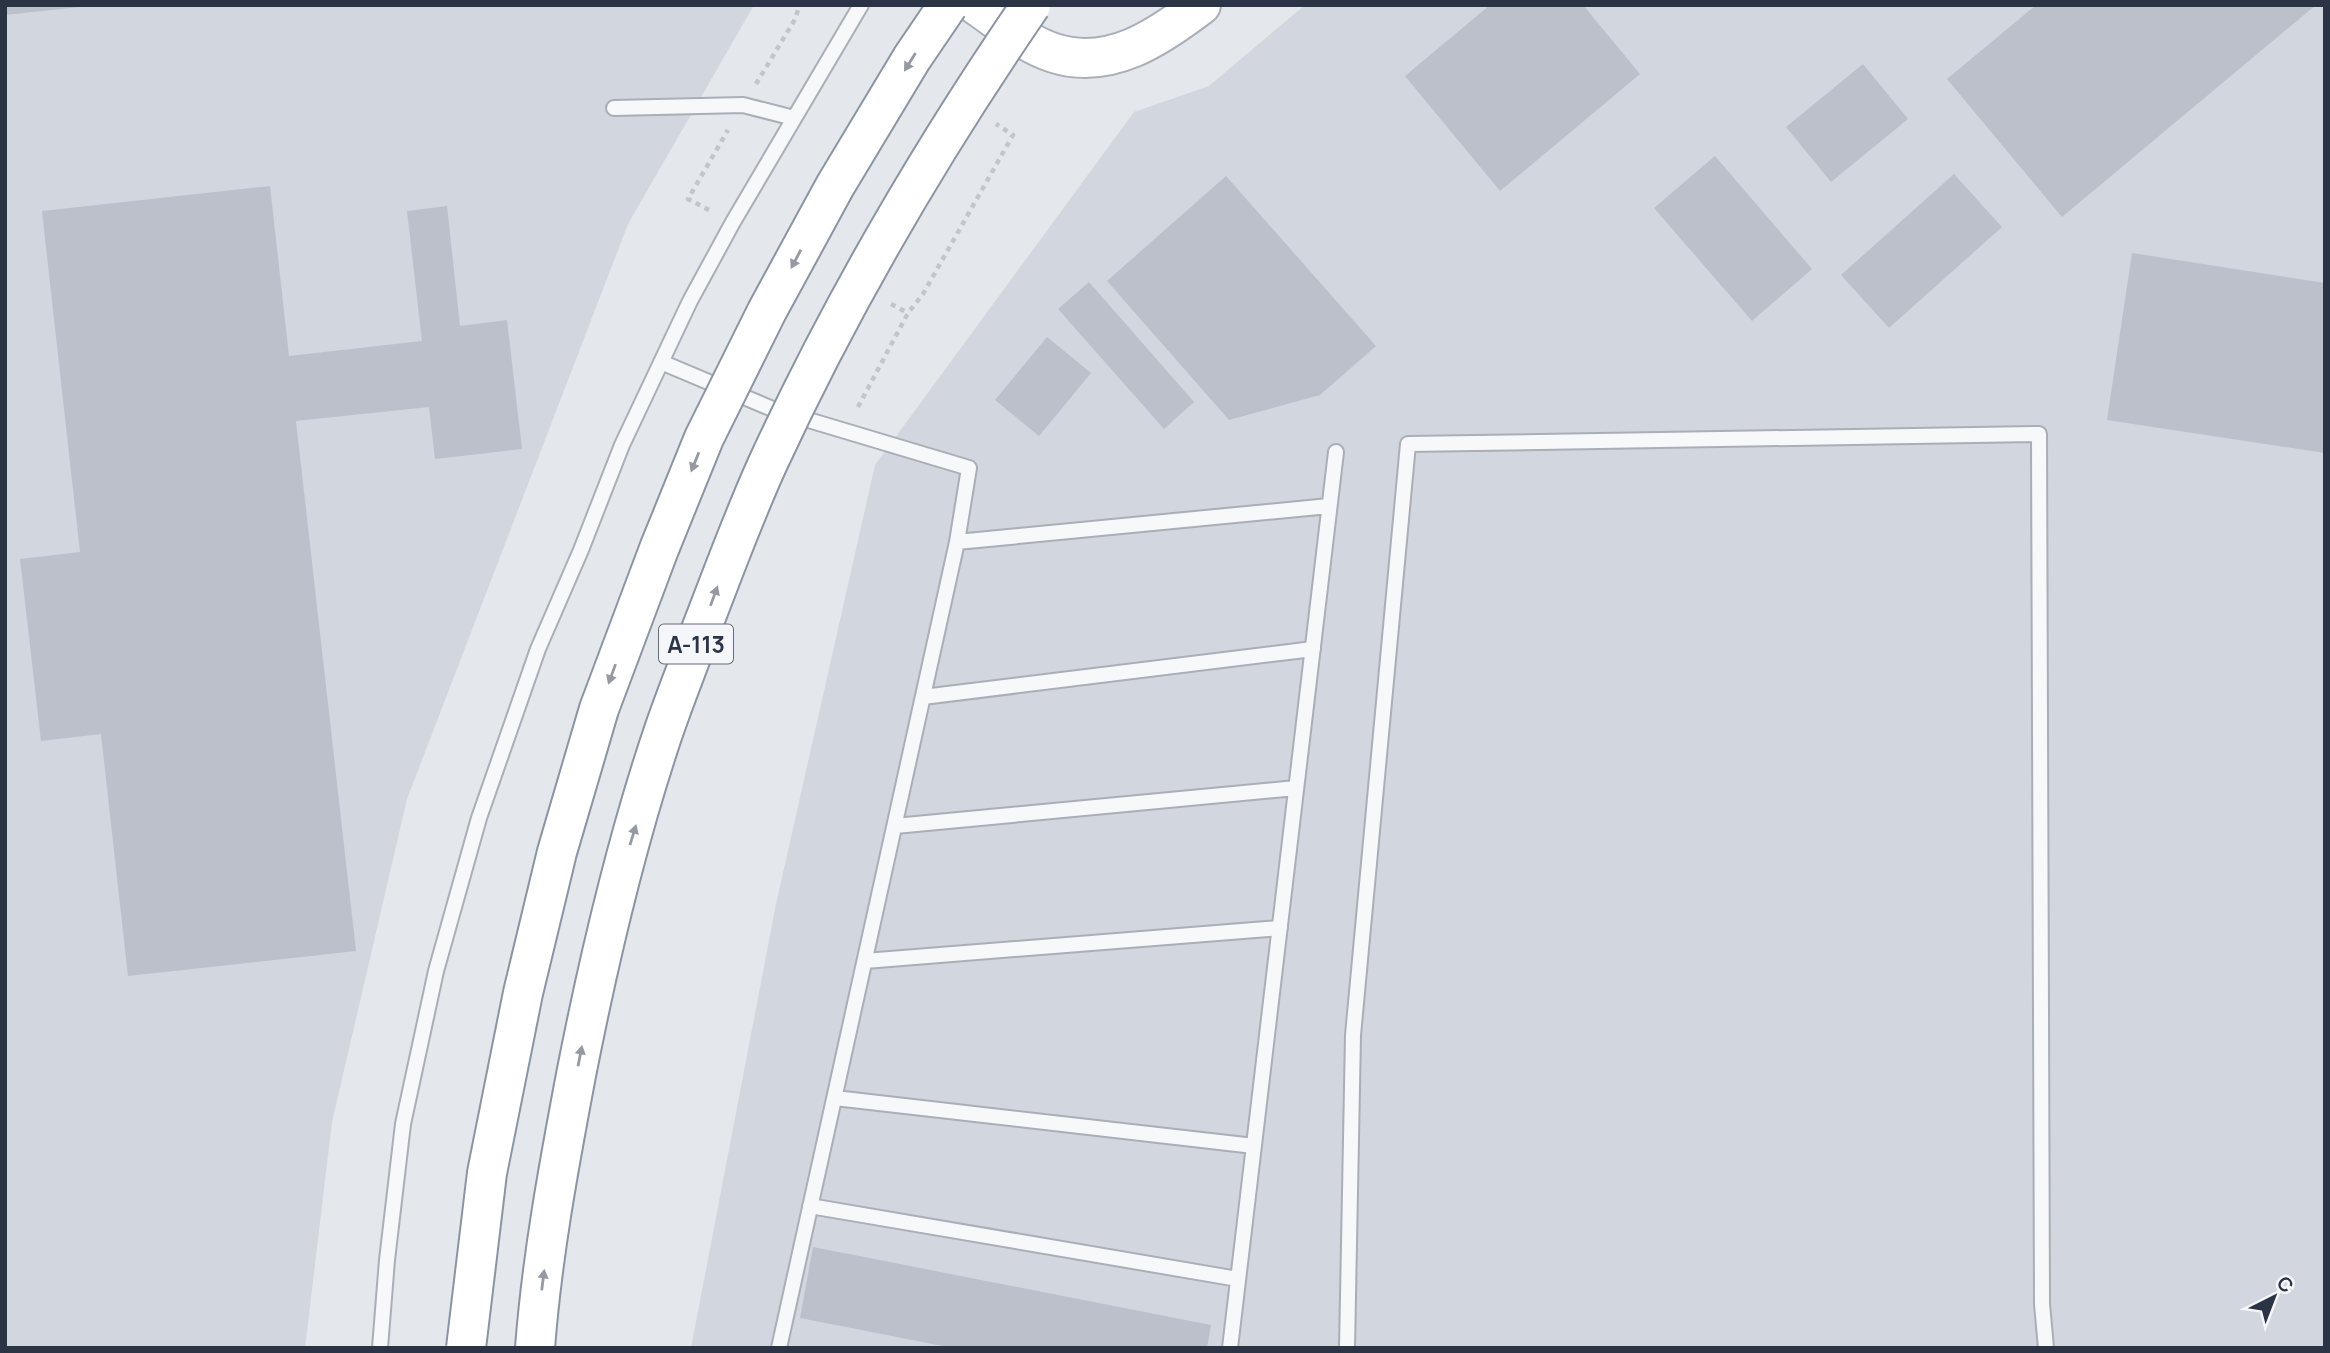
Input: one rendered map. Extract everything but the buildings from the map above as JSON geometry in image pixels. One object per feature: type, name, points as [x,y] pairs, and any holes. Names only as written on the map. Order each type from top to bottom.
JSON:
[{"type":"main road","name":"А-113","points":[[466,1348],[487,1173],[523,993],[557,852],[599,709],[704,438],[835,186],[912,58],[948,5]]},
{"type":"main road","points":[[976,5],[1024,39],[1054,53],[1080,58],[1111,55],[1139,47],[1164,33],[1201,5]]},
{"type":"main road","name":"А-113","points":[[535,1348],[555,1184],[589,1008],[622,870],[664,730],[722,574],[766,466],[828,343],[901,208],[970,95],[1031,5]]},
{"type":"lane","points":[[380,1348],[403,1124],[436,971],[472,843],[538,649],[622,445],[690,300],[860,5]]},
{"type":"lane","points":[[614,108],[743,106],[794,118]]},
{"type":"lane","points":[[661,362],[775,410],[969,468],[957,542],[780,1348]]},
{"type":"lane","points":[[1347,1348],[1353,1035],[1408,444],[2039,434],[2042,1290],[2046,1348]]},
{"type":"lane","points":[[1230,1348],[1336,452]]},
{"type":"lane","points":[[957,542],[1329,506]]},
{"type":"lane","points":[[923,697],[1313,649]]},
{"type":"lane","points":[[895,826],[1296,788]]},
{"type":"lane","points":[[865,961],[1280,928]]},
{"type":"lane","points":[[835,1098],[1254,1146]]},
{"type":"lane","points":[[810,1206],[1238,1279]]},
{"type":"path","points":[[850,433],[860,401],[908,313],[923,294],[1013,135],[995,123]]},
{"type":"shaded area","points":[[5,5],[754,5],[628,224],[407,799],[332,1122],[305,1348],[5,1348]]},
{"type":"shaded area","points":[[1305,5],[2325,5],[2325,1348],[691,1348],[776,904],[875,465],[1134,112],[1209,86]]}]
